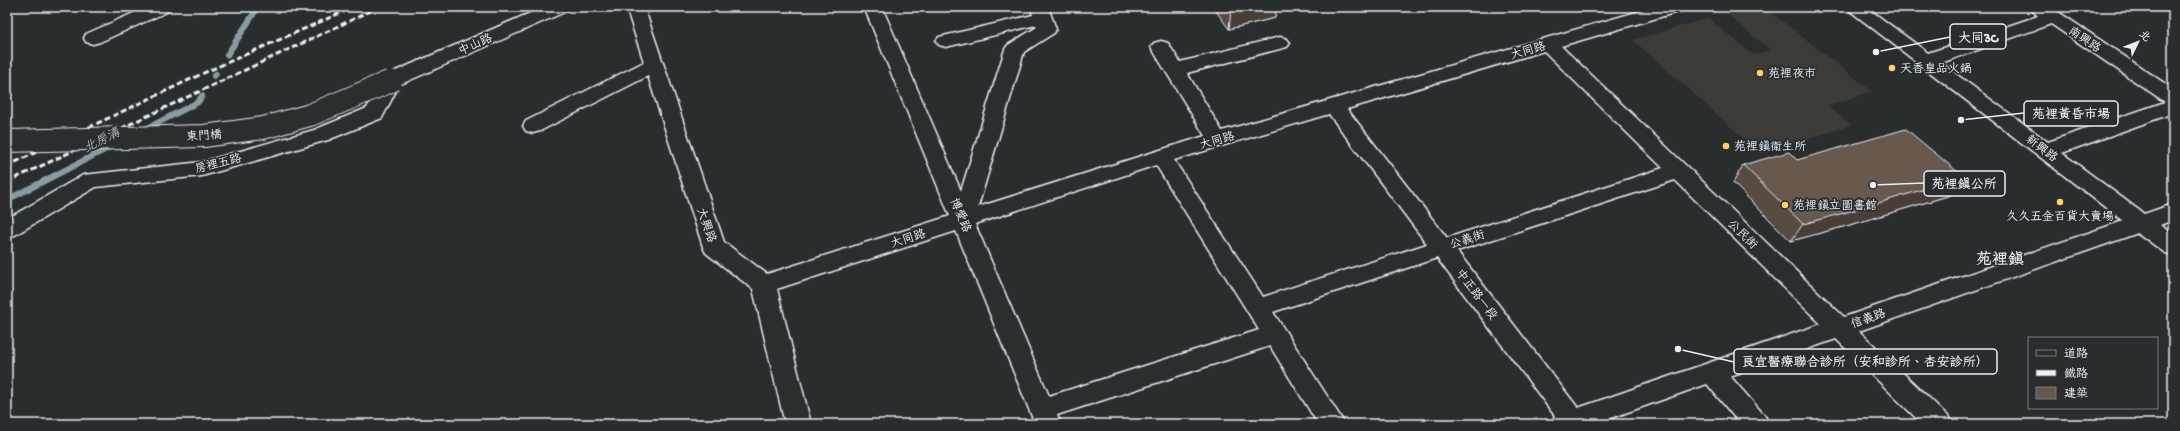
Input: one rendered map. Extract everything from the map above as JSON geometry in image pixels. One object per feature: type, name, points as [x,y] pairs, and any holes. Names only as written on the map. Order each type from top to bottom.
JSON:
[{"type":"street","points":[[93,38],[162,7]]},
{"type":"street","name":"中山路","points":[[391,81],[560,7]]},
{"type":"street","name":"大興路","points":[[635,7],[714,247],[764,284]]},
{"type":"street","name":"博愛路","points":[[874,7],[1045,416]]},
{"type":"street","name":"大同路","points":[[764,284],[1161,156],[1548,44],[1635,12],[1674,7]]},
{"type":"street","name":"新興路","points":[[1854,7],[2173,247]]},
{"type":"street","points":[[1926,61],[2045,12]]},
{"type":"street","name":"南興路","points":[[2045,12],[2173,98]]},
{"type":"street","points":[[946,41],[1041,13],[1047,29],[1015,49],[963,221]]},
{"type":"street","points":[[1175,70],[1280,43]]},
{"type":"street","name":"公民街","points":[[1548,44],[1939,424]]},
{"type":"street","points":[[1161,47],[1217,139]]},
{"type":"street","points":[[533,126],[654,65]]},
{"type":"street","name":"東門橋","points":[[7,141],[204,136],[263,128],[310,115],[391,81]]},
{"type":"street","name":"房裡五路","points":[[7,229],[91,180],[202,169],[321,135],[375,113],[391,81]]},
{"type":"street","name":"中正路一段","points":[[1334,106],[1442,248],[1571,423]]},
{"type":"street","points":[[2046,151],[2173,106]]},
{"type":"street","points":[[1161,156],[1332,424]]},
{"type":"street","name":"公義街","points":[[1257,308],[1678,171]]},
{"type":"street","name":"信義路","points":[[1571,423],[1712,372],[2173,212]]},
{"type":"street","points":[[764,284],[798,424]]},
{"type":"street","points":[[1045,416],[1275,335]]},
{"type":"street","points":[[1712,372],[1756,424]]},
{"type":"shaded area","name":"苑裡夜市","points":[[1753,7],[1764,7],[1872,91],[1828,106],[1851,125],[1761,154],[1633,40],[1708,18],[1753,55],[1770,50],[1727,14]]},
{"type":"building","points":[[1229,7],[1244,7],[1231,10]]},
{"type":"building","points":[[1906,129],[1964,177],[1803,224],[1743,165],[1789,152],[1797,160]]},
{"type":"waterway","name":"北房溝","points":[[227,55],[258,7]]},
{"type":"waterway","name":"北房溝","points":[[144,130],[198,102],[202,96]]},
{"type":"waterway","name":"北房溝","points":[[7,200],[112,146]]},
{"type":"railway","points":[[7,166],[208,71],[354,7]]},
{"type":"railway","points":[[7,182],[379,7]]},
{"type":"place","name":"大同3C","points":[[1876,52]]},
{"type":"place","name":"天香皇品火鍋","points":[[1892,68]]},
{"type":"place","name":"苑裡夜市","points":[[1760,73]]},
{"type":"place","name":"苑裡黃昏市場","points":[[1961,120]]},
{"type":"place","name":"苑裡鎮衛生所","points":[[1726,146]]},
{"type":"place","name":"苑裡鎮公所","points":[[1873,185]]},
{"type":"place","name":"久久五金百貨大賣場","points":[[2060,202]]},
{"type":"place","name":"苑裡鎮立圖書館","points":[[1785,205]]},
{"type":"place","name":"良宜醫療聯合診所（安和診所、杏安診所）","points":[[1678,349]]},
{"type":"district","name":"苑裡鎮","points":[[2000,258]]}]
